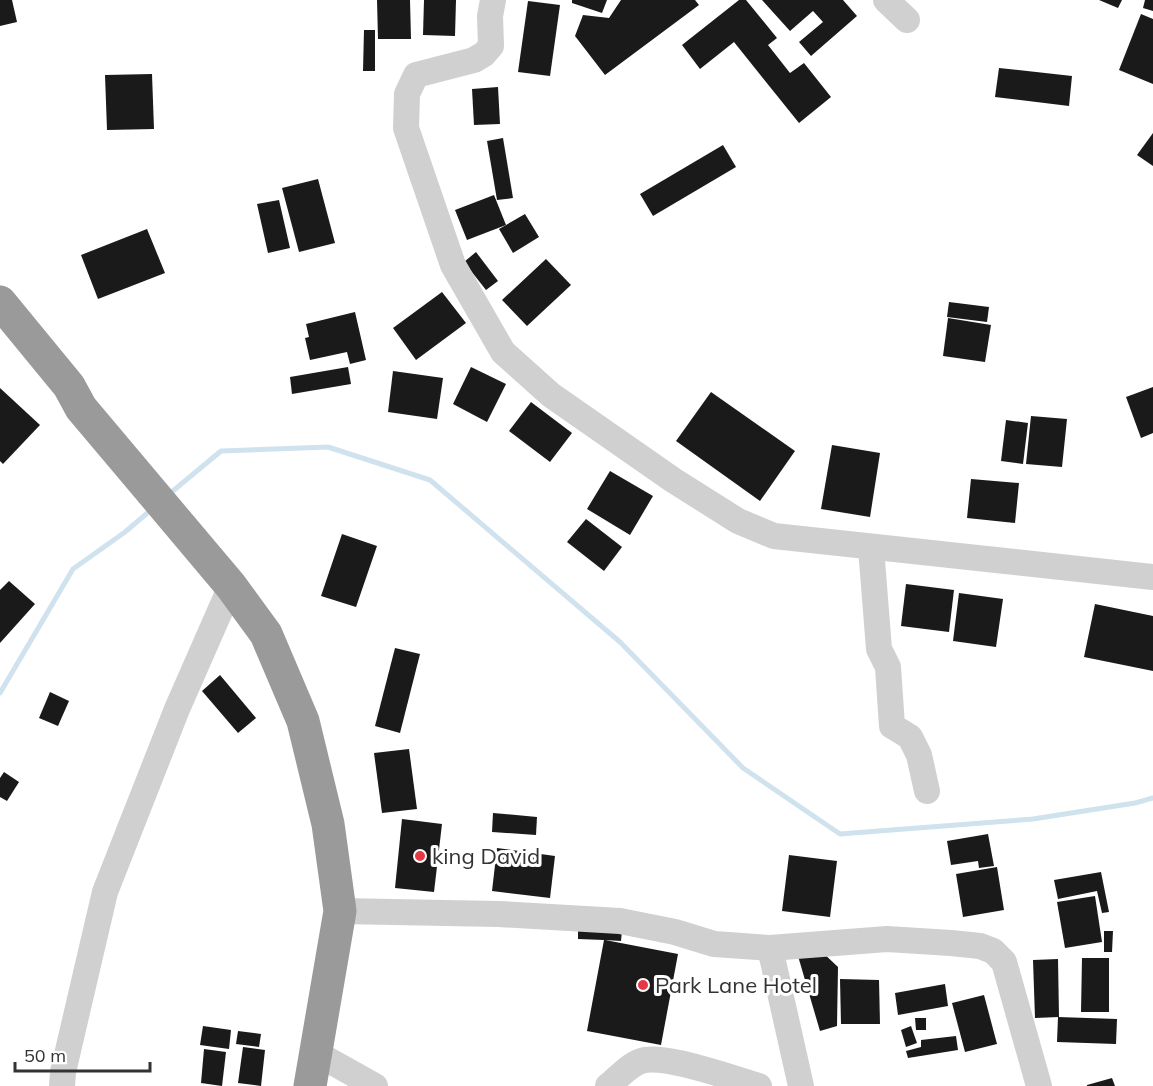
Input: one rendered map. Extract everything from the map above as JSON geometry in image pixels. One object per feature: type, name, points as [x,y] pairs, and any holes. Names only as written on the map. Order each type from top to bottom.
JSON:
[{"type":"highway","points":[[0,302],[54,366],[69,386],[81,408],[231,586],[266,634],[303,721],[328,824],[340,911],[310,1086]]},
{"type":"highway","points":[[0,328],[53,392],[81,408]]},
{"type":"street","points":[[493,0],[490,16],[490,46],[484,54],[474,60],[416,75],[407,94],[406,128],[453,265],[503,352],[551,395],[673,480],[738,520],[774,536],[1153,577]]},
{"type":"street","points":[[886,0],[907,20]]},
{"type":"street","points":[[872,548],[879,649],[888,667],[892,726],[910,737],[919,755],[927,791]]},
{"type":"street","points":[[62,1086],[63,1072],[105,892],[177,709],[231,586]]},
{"type":"street","points":[[340,911],[499,914],[620,921],[675,932],[714,944],[770,948],[887,939],[951,942],[980,946],[993,951],[1004,962],[1039,1086]]},
{"type":"street","points":[[770,948],[801,1086]]},
{"type":"street","points":[[316,1053],[375,1086]]},
{"type":"street","points":[[608,1086],[639,1061],[652,1058],[759,1086]]},
{"type":"building","points":[[0,0],[12,0],[17,22],[0,26]]},
{"type":"building","points":[[377,0],[410,0],[411,39],[378,39]]},
{"type":"building","points":[[424,0],[456,0],[455,36],[423,35]]},
{"type":"building","points":[[572,0],[607,0],[602,13],[572,3]]},
{"type":"building","points":[[621,0],[695,0],[699,5],[605,75],[575,36],[583,15],[609,18]]},
{"type":"building","points":[[739,0],[746,0],[777,38],[768,45],[790,73],[804,63],[831,97],[799,123],[734,42],[700,69],[682,45]]},
{"type":"building","points":[[762,0],[843,0],[857,16],[811,56],[799,42],[823,22],[813,11],[790,31]]},
{"type":"building","points":[[1099,0],[1122,0],[1118,8]]},
{"type":"building","points":[[1145,0],[1153,0],[1153,11],[1143,8]]},
{"type":"building","points":[[528,1],[560,5],[550,76],[518,72]]},
{"type":"building","points":[[1141,14],[1153,19],[1153,84],[1119,70]]},
{"type":"building","points":[[364,30],[375,30],[375,71],[363,71]]},
{"type":"building","points":[[999,68],[1072,76],[1069,106],[995,97]]},
{"type":"building","points":[[152,74],[154,129],[107,130],[105,75]]},
{"type":"building","points":[[498,87],[500,124],[474,125],[472,89]]},
{"type":"building","points":[[1153,133],[1153,166],[1137,155]]},
{"type":"building","points":[[503,138],[513,198],[497,200],[487,141]]},
{"type":"building","points":[[723,145],[736,167],[653,216],[640,194]]},
{"type":"building","points":[[318,179],[335,243],[299,252],[282,188]]},
{"type":"building","points":[[494,195],[506,225],[467,240],[455,210]]},
{"type":"building","points":[[279,200],[290,248],[268,253],[257,204]]},
{"type":"building","points":[[525,214],[539,237],[513,253],[499,229]]},
{"type":"building","points":[[147,229],[165,273],[98,299],[81,255]]},
{"type":"building","points":[[476,252],[498,281],[486,290],[464,262]]},
{"type":"building","points":[[546,259],[571,285],[527,326],[502,300]]},
{"type":"building","points":[[442,292],[466,323],[416,360],[393,328]]},
{"type":"building","points":[[949,302],[989,307],[987,322],[947,317]]},
{"type":"building","points":[[355,312],[366,360],[350,364],[347,352],[310,360],[305,338],[309,337],[306,324]]},
{"type":"building","points":[[948,318],[991,325],[985,362],[943,356]]},
{"type":"building","points":[[348,367],[351,384],[292,394],[290,377]]},
{"type":"building","points":[[471,367],[506,384],[487,422],[453,404]]},
{"type":"building","points":[[393,371],[443,378],[437,419],[388,412]]},
{"type":"building","points":[[1153,387],[1153,433],[1141,438],[1126,397]]},
{"type":"building","points":[[0,388],[40,425],[3,464],[0,461]]},
{"type":"building","points":[[711,392],[795,451],[760,501],[676,441]]},
{"type":"building","points":[[531,402],[572,433],[550,462],[509,431]]},
{"type":"building","points":[[1031,416],[1067,419],[1062,467],[1026,464]]},
{"type":"building","points":[[1006,420],[1028,423],[1023,464],[1001,461]]},
{"type":"building","points":[[832,445],[880,453],[870,517],[821,509]]},
{"type":"building","points":[[610,471],[653,496],[630,535],[587,509]]},
{"type":"building","points":[[971,479],[1019,483],[1015,523],[967,518]]},
{"type":"building","points":[[586,519],[622,547],[604,571],[567,542]]},
{"type":"building","points":[[342,534],[377,546],[356,607],[321,596]]},
{"type":"building","points":[[9,581],[35,604],[0,643],[0,590]]},
{"type":"building","points":[[906,584],[954,590],[949,632],[901,626]]},
{"type":"building","points":[[959,593],[1003,599],[996,647],[953,641]]},
{"type":"building","points":[[1095,604],[1153,616],[1153,671],[1084,657]]},
{"type":"building","points":[[395,648],[420,654],[400,733],[375,726]]},
{"type":"building","points":[[220,675],[256,718],[238,733],[202,691]]},
{"type":"building","points":[[50,692],[69,701],[58,726],[39,718]]},
{"type":"building","points":[[409,749],[417,809],[382,813],[374,753]]},
{"type":"building","points":[[4,772],[19,782],[7,801],[0,797],[0,778]]},
{"type":"building","points":[[493,813],[537,817],[536,835],[492,832]]},
{"type":"building","points":[[402,819],[442,824],[434,892],[395,888]]},
{"type":"building","points":[[988,834],[994,866],[979,868],[978,861],[951,865],[947,841]]},
{"type":"building","points":[[497,848],[555,856],[550,898],[492,891]]},
{"type":"building","points":[[789,855],[837,861],[830,917],[782,911]]},
{"type":"building","points":[[997,867],[1004,910],[963,917],[956,874]]},
{"type":"building","points":[[1101,872],[1109,912],[1102,913],[1097,891],[1058,899],[1054,880]]},
{"type":"building","points":[[1095,896],[1102,942],[1065,948],[1057,902]]},
{"type":"building","points":[[578,929],[622,931],[621,941],[605,940],[678,954],[661,1045],[587,1031],[604,940],[578,939]]},
{"type":"building","points":[[1104,931],[1113,931],[1112,952],[1104,952]]},
{"type":"building","points":[[820,950],[838,967],[837,1026],[820,1031],[798,956]]},
{"type":"building","points":[[1082,958],[1109,958],[1109,1012],[1081,1012]]},
{"type":"building","points":[[1058,959],[1059,1017],[1035,1018],[1033,960]]},
{"type":"building","points":[[840,979],[879,980],[880,1024],[841,1024]]},
{"type":"building","points":[[945,984],[948,1006],[898,1015],[895,993]]},
{"type":"building","points":[[984,995],[997,1044],[965,1052],[952,1003]]},
{"type":"building","points":[[1058,1017],[1117,1019],[1116,1044],[1057,1042]]},
{"type":"building","points":[[915,1018],[926,1018],[926,1030],[916,1030]]},
{"type":"building","points":[[203,1026],[231,1030],[229,1049],[200,1045]]},
{"type":"building","points":[[911,1026],[917,1043],[906,1047],[901,1030]]},
{"type":"building","points":[[238,1031],[261,1034],[259,1047],[236,1044]]},
{"type":"building","points":[[956,1036],[958,1050],[908,1058],[906,1051],[921,1047],[921,1040]]},
{"type":"building","points":[[243,1047],[265,1050],[261,1086],[238,1083]]},
{"type":"building","points":[[204,1049],[226,1052],[222,1086],[201,1083]]},
{"type":"building","points":[[1112,1078],[1115,1086],[1087,1086],[1087,1085]]},
{"type":"waterway","points":[[168,495],[221,451],[328,447],[430,480],[620,642],[743,768],[840,834],[1033,819],[1135,803],[1153,798]]},
{"type":"waterway","points":[[0,693],[73,569],[125,532],[152,509]]},
{"type":"place","name":"king David","points":[[420,856]]},
{"type":"place","name":"Park Lane Hotel","points":[[643,985]]}]
